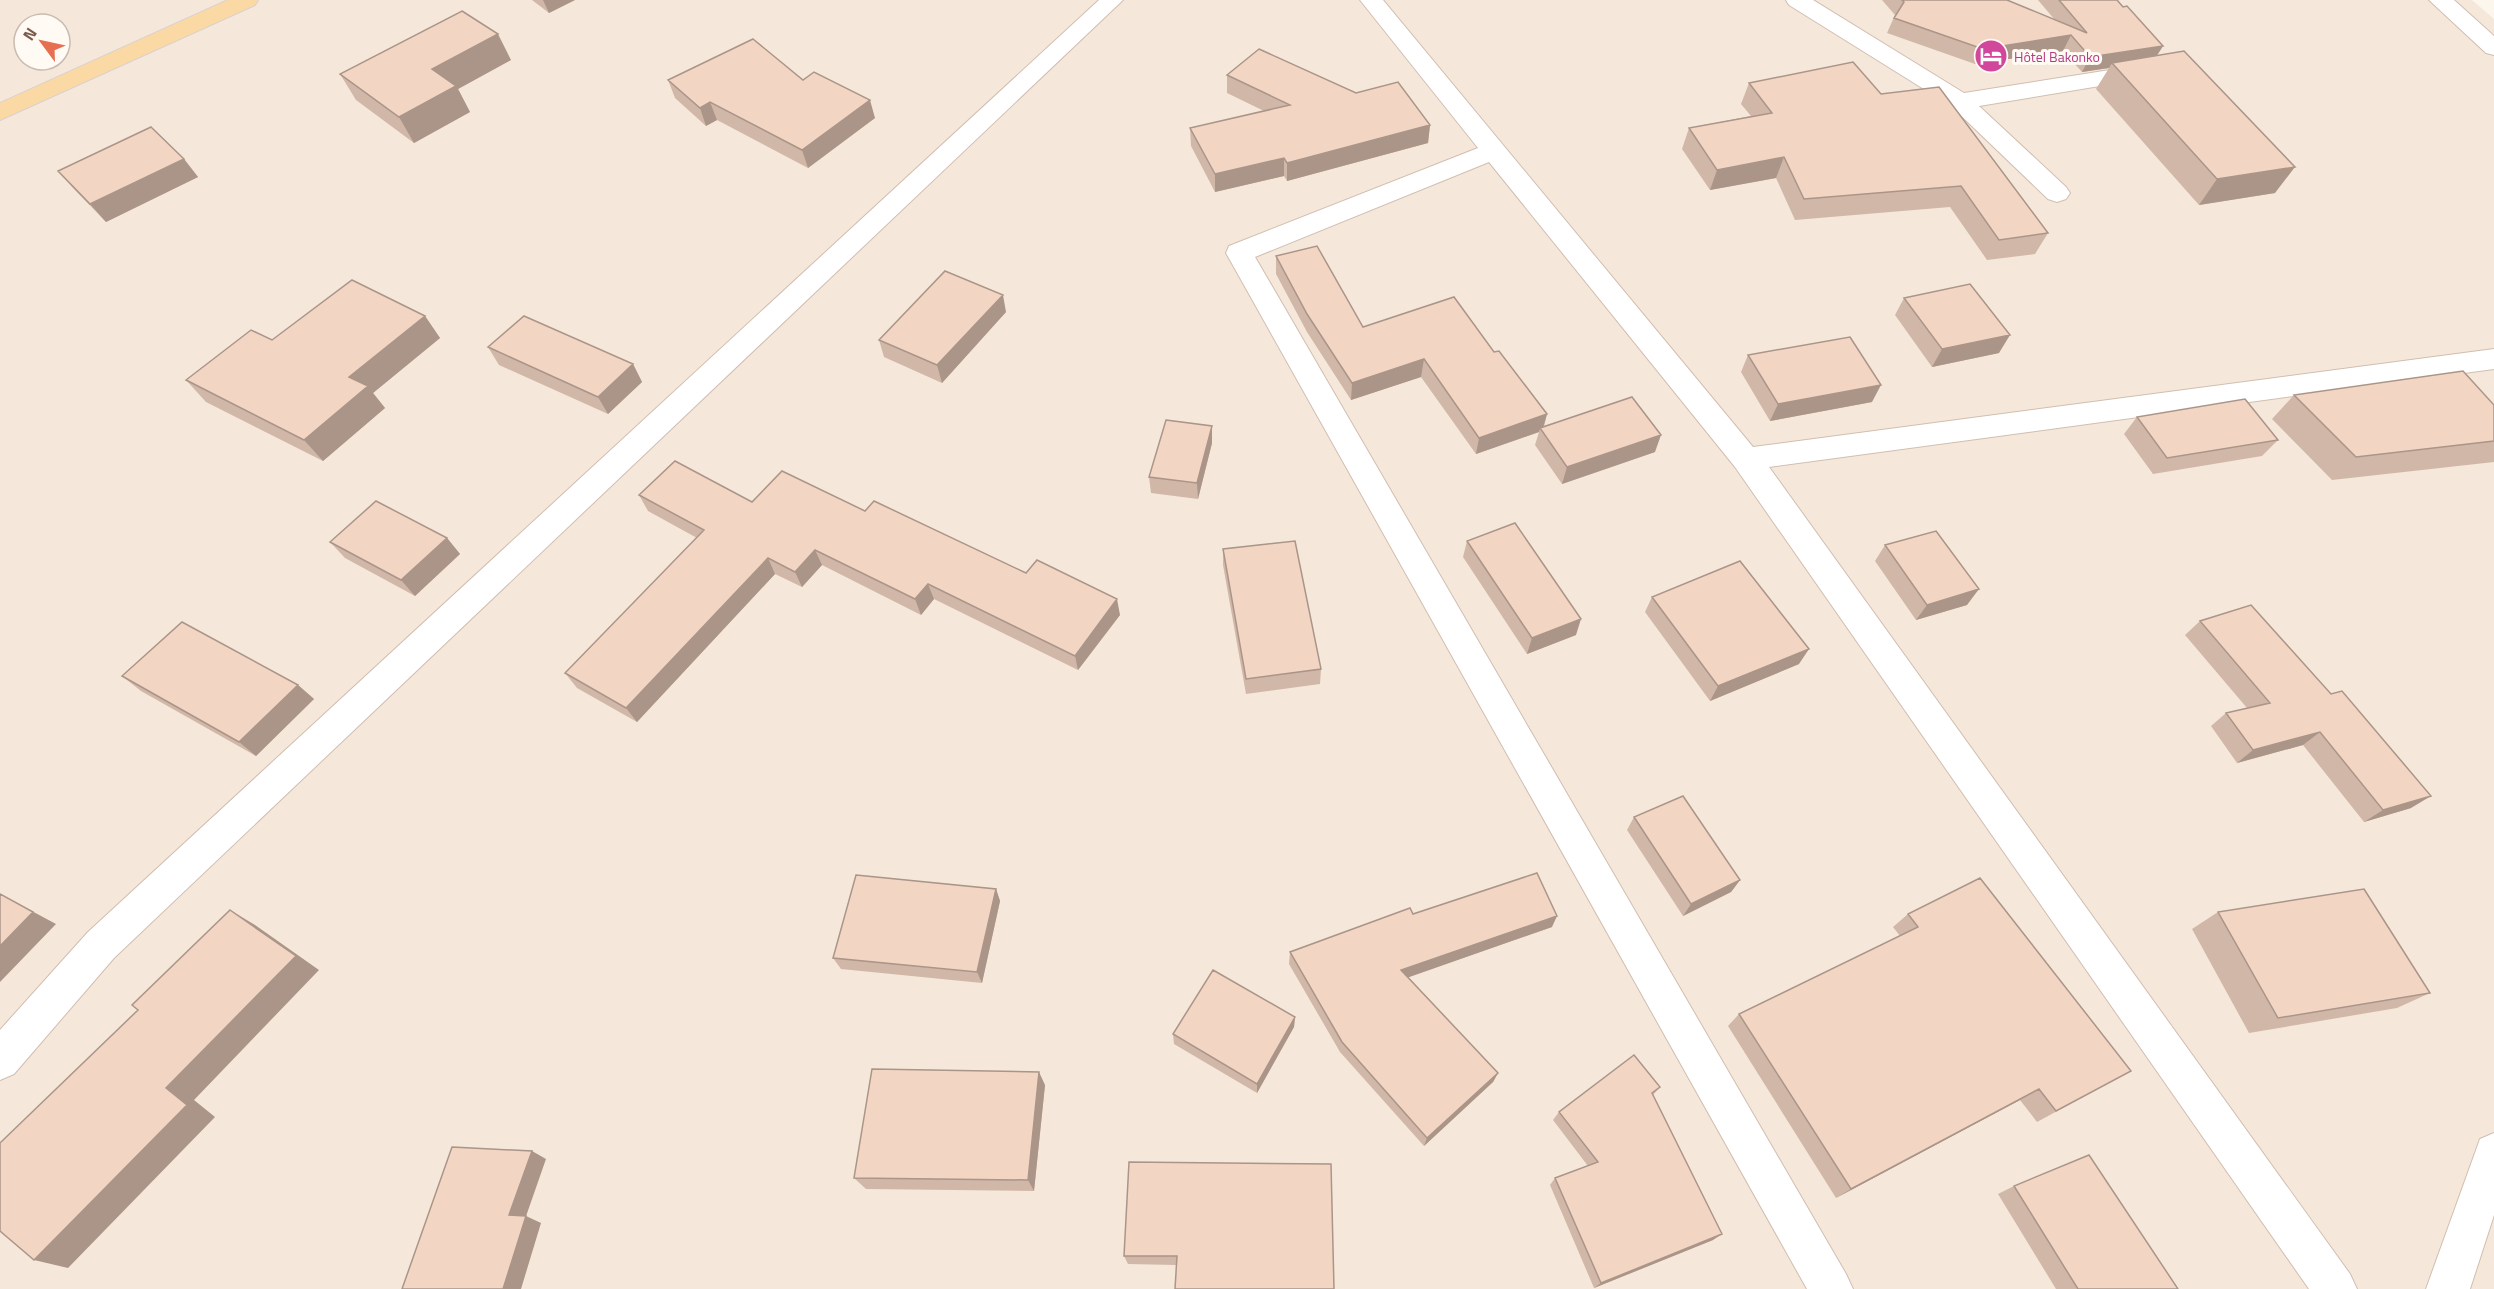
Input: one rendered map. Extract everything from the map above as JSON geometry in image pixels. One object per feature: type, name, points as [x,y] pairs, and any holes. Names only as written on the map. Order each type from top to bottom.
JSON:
[{"type":"main road","points":[[0,112],[246,0]]},
{"type":"street","points":[[0,1060],[101,945],[1112,0]]},
{"type":"street","points":[[1371,0],[1496,150],[1746,459],[2335,1289]]},
{"type":"street","points":[[1797,0],[1960,101],[2057,193]]},
{"type":"street","points":[[2440,0],[2494,48]]},
{"type":"street","points":[[1960,101],[2163,69]]},
{"type":"street","points":[[1496,150],[1239,253],[1831,1289]]},
{"type":"street","points":[[1746,459],[2494,359]]},
{"type":"street","points":[[2448,1289],[2494,1153]]},
{"type":"shaded area","points":[[0,0],[2472,0],[2494,19],[2494,1289],[0,1289]]},
{"type":"building","points":[[1902,0],[2007,0],[2087,33],[2059,0],[2117,0],[2123,7],[2127,6],[2163,46],[2090,57],[2071,35],[1983,49],[1894,18],[1904,2]]},
{"type":"building","points":[[462,11],[498,34],[432,69],[456,86],[399,117],[340,74]]},
{"type":"building","points":[[753,39],[803,80],[814,72],[870,100],[802,150],[710,102],[700,108],[668,80]]},
{"type":"building","points":[[1259,49],[1356,93],[1398,82],[1430,125],[1287,163],[1284,158],[1215,174],[1190,128],[1290,105],[1227,75]]},
{"type":"building","points":[[2184,51],[2295,167],[2217,179],[2112,63]]},
{"type":"building","points":[[1853,62],[1881,94],[1939,87],[2048,233],[1999,240],[1961,186],[1804,199],[1784,157],[1717,170],[1689,128],[1772,113],[1749,83]]},
{"type":"building","points":[[151,127],[184,159],[90,204],[58,171]]},
{"type":"building","points":[[1317,246],[1363,327],[1454,297],[1494,352],[1499,351],[1547,414],[1479,438],[1424,359],[1352,383],[1307,314],[1276,256]]},
{"type":"building","points":[[945,271],[1003,295],[937,365],[879,340]]},
{"type":"building","points":[[352,280],[425,316],[349,377],[368,386],[304,440],[186,380],[251,330],[272,340]]},
{"type":"building","points":[[1970,284],[2010,335],[1942,349],[1904,298]]},
{"type":"building","points":[[524,316],[633,364],[598,397],[488,347]]},
{"type":"building","points":[[1850,337],[1881,385],[1778,404],[1748,355]]},
{"type":"building","points":[[2463,371],[2494,405],[2494,441],[2356,457],[2294,395]]},
{"type":"building","points":[[1632,397],[1661,435],[1567,467],[1540,428]]},
{"type":"building","points":[[2245,399],[2278,440],[2167,458],[2137,417]]},
{"type":"building","points":[[1166,420],[1212,426],[1197,483],[1149,477]]},
{"type":"building","points":[[675,461],[752,502],[782,471],[865,511],[874,501],[1026,573],[1037,560],[1117,599],[1075,656],[928,584],[915,599],[815,550],[795,572],[768,558],[626,708],[565,673],[704,530],[639,495]]},
{"type":"building","points":[[376,501],[447,538],[401,580],[330,542]]},
{"type":"building","points":[[1515,523],[1581,619],[1532,638],[1467,541]]},
{"type":"building","points":[[1936,531],[1979,589],[1927,605],[1885,545]]},
{"type":"building","points":[[1295,541],[1321,669],[1246,679],[1223,549]]},
{"type":"building","points":[[1740,561],[1809,649],[1718,686],[1652,597]]},
{"type":"building","points":[[2251,605],[2331,694],[2342,691],[2431,796],[2383,810],[2320,732],[2253,750],[2226,713],[2270,703],[2200,621]]},
{"type":"building","points":[[182,622],[298,685],[239,742],[122,676]]},
{"type":"building","points":[[1683,796],[1740,880],[1691,904],[1634,817]]},
{"type":"building","points":[[1537,873],[1557,916],[1401,970],[1498,1073],[1427,1138],[1342,1042],[1290,952],[1410,908],[1413,914]]},
{"type":"building","points":[[856,875],[996,889],[977,972],[833,958]]},
{"type":"building","points":[[1980,878],[2131,1071],[2056,1111],[2039,1089],[1851,1189],[1739,1014],[1918,927],[1908,914]]},
{"type":"building","points":[[2364,889],[2430,993],[2278,1018],[2218,912]]},
{"type":"building","points":[[0,894],[33,912],[0,946]]},
{"type":"building","points":[[230,910],[296,956],[166,1088],[187,1105],[34,1260],[0,1231],[0,1143],[138,1010],[132,1005]]},
{"type":"building","points":[[1213,970],[1295,1017],[1257,1084],[1173,1034]]},
{"type":"building","points":[[1634,1055],[1660,1087],[1652,1093],[1722,1234],[1601,1283],[1555,1178],[1598,1162],[1559,1112]]},
{"type":"building","points":[[872,1069],[1039,1072],[1028,1180],[854,1178]]},
{"type":"building","points":[[452,1147],[532,1151],[509,1215],[526,1216],[503,1289],[402,1289]]},
{"type":"building","points":[[2089,1155],[2178,1289],[2078,1289],[2014,1186]]},
{"type":"building","points":[[1129,1162],[1331,1164],[1334,1289],[1175,1289],[1177,1256],[1124,1256]]},
{"type":"place","name":"Hôtel Bakonko","points":[[1991,56]]}]
